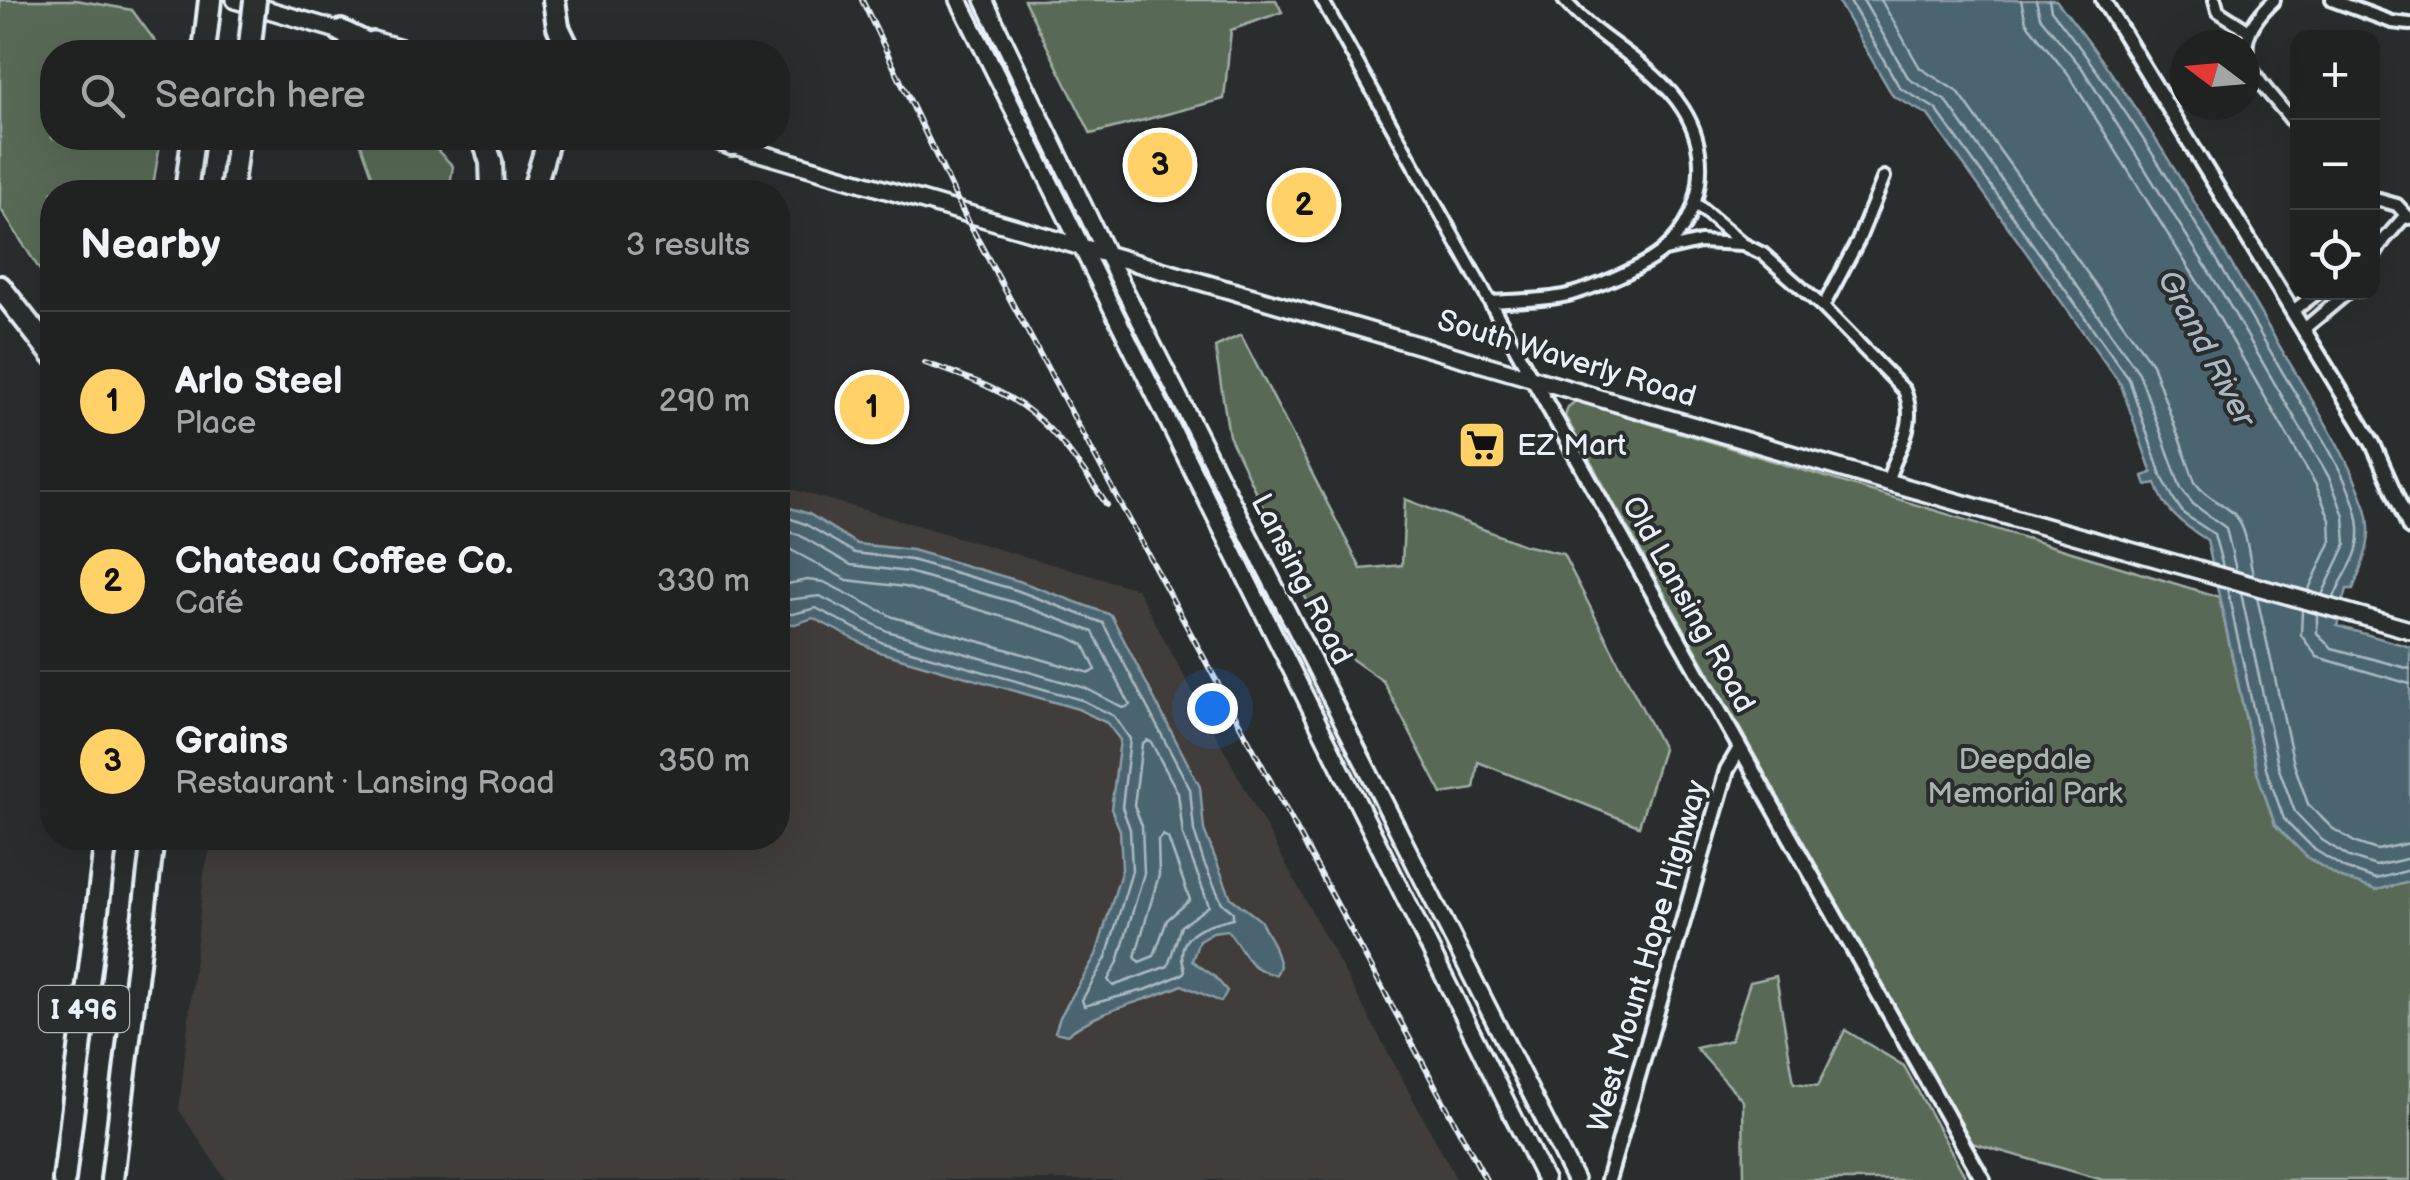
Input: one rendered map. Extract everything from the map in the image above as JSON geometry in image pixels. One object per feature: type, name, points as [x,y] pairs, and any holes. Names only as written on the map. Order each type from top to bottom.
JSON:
[{"type":"highway","points":[[205,40],[210,0]]},
{"type":"highway","points":[[250,40],[255,0]]},
{"type":"highway","points":[[554,0],[564,40]]},
{"type":"highway","points":[[341,31],[359,40]]},
{"type":"highway","points":[[188,180],[191,150]]},
{"type":"highway","points":[[233,180],[238,150]]},
{"type":"highway","points":[[240,150],[241,180]]},
{"type":"highway","points":[[486,150],[492,180]]},
{"type":"highway","points":[[537,180],[545,150]]},
{"type":"highway","points":[[0,286],[40,338]]},
{"type":"highway","name":"I 496","points":[[64,1180],[105,850]]},
{"type":"highway","name":"I 496","points":[[112,1180],[152,850]]},
{"type":"highway","points":[[136,982],[164,850]]},
{"type":"main road","points":[[235,0],[373,40]]},
{"type":"main road","name":"Lansing Road","points":[[959,0],[1545,1180]]},
{"type":"main road","name":"Lansing Road","points":[[984,0],[1108,255],[1575,1180]]},
{"type":"main road","name":"South Waverly Road","points":[[755,150],[1887,482],[2410,630]]},
{"type":"street","name":"Old Lansing Road","points":[[1322,0],[1983,1180]]},
{"type":"street","points":[[1564,0],[1582,22],[1660,82],[1682,108],[1697,138],[1701,173],[1695,203],[1663,251]]},
{"type":"street","points":[[2103,0],[2373,444],[2410,528]]},
{"type":"street","points":[[2215,0],[2218,11],[2247,30]]},
{"type":"street","points":[[2250,30],[2274,0]]},
{"type":"street","points":[[2332,0],[2392,22],[2410,24]]},
{"type":"street","points":[[2260,85],[2290,120]]},
{"type":"street","points":[[1823,307],[1858,241],[1884,177]]},
{"type":"street","points":[[2380,201],[2397,206],[2408,217],[2380,246]]},
{"type":"street","points":[[1695,203],[1823,307],[1904,390],[1910,403],[1910,424],[1887,482]]},
{"type":"street","points":[[1491,302],[1569,295],[1663,251],[1700,242],[1743,244]]},
{"type":"street","points":[[2292,311],[2307,300]]},
{"type":"street","points":[[2304,328],[2338,300]]},
{"type":"street","name":"West Mount Hope Highway","points":[[1608,1180],[1727,770],[1740,748]]},
{"type":"shaded area","points":[[790,488],[1137,589],[1457,1180],[226,1180],[179,1110],[204,873],[210,850],[790,850]]},
{"type":"green space","points":[[0,0],[76,0],[132,10],[154,40],[40,40],[40,150],[159,150],[154,180],[40,180],[40,270],[0,208]]},
{"type":"green space","points":[[1024,0],[1276,0],[1282,12],[1231,30],[1224,99],[1091,134]]},
{"type":"green space","points":[[363,150],[437,150],[453,166],[451,180],[374,180]]},
{"type":"green space","points":[[1241,335],[1361,569],[1402,565],[1405,499],[1524,545],[1563,554],[1663,749],[1639,826],[1478,762],[1474,789],[1442,794],[1383,681],[1326,641],[1229,436],[1215,347]]},
{"type":"green space","name":"Deepdale Memorial Park","points":[[1576,401],[2219,597],[2258,775],[2376,890],[2410,882],[2410,1180],[2103,1180],[1972,1143],[1565,416]]},
{"type":"green space","points":[[1776,976],[1794,1083],[1818,1086],[1845,1030],[1904,1066],[1967,1180],[1744,1180],[1743,1101],[1696,1048],[1731,1040],[1750,982]]},
{"type":"water","name":"Grand River","points":[[1837,0],[2056,0],[2145,123],[2325,422],[2366,508],[2367,550],[2353,589],[2347,589],[2337,626],[2410,647],[2410,882],[2376,890],[2339,877],[2308,858],[2275,825],[2258,775],[2207,540],[2176,516],[2164,502],[2156,483],[2146,485],[2143,476],[2152,473],[2121,385],[1928,115],[1893,96]]},
{"type":"water","points":[[790,508],[809,514],[857,544],[912,550],[1019,581],[1111,615],[1200,787],[1204,830],[1231,898],[1260,920],[1274,946],[1280,966],[1276,975],[1251,963],[1227,930],[1213,932],[1199,940],[1192,961],[1227,991],[1221,1002],[1182,985],[1108,1012],[1067,1035],[1055,1032],[1096,955],[1122,869],[1120,830],[1111,809],[1120,740],[1107,723],[1078,709],[879,652],[813,618],[790,624]]},
{"type":"railway","points":[[862,0],[963,212],[1486,1180]]},
{"type":"railway","points":[[925,363],[989,387],[1032,413],[1067,450],[1107,505]]},
{"type":"place","name":"Grains","points":[[1160,165]]},
{"type":"place","name":"Chateau Coffee Co.","points":[[1304,205]]},
{"type":"place","name":"Arlo Steel","points":[[872,407]]},
{"type":"place","name":"EZ Mart","points":[[1482,445]]}]
